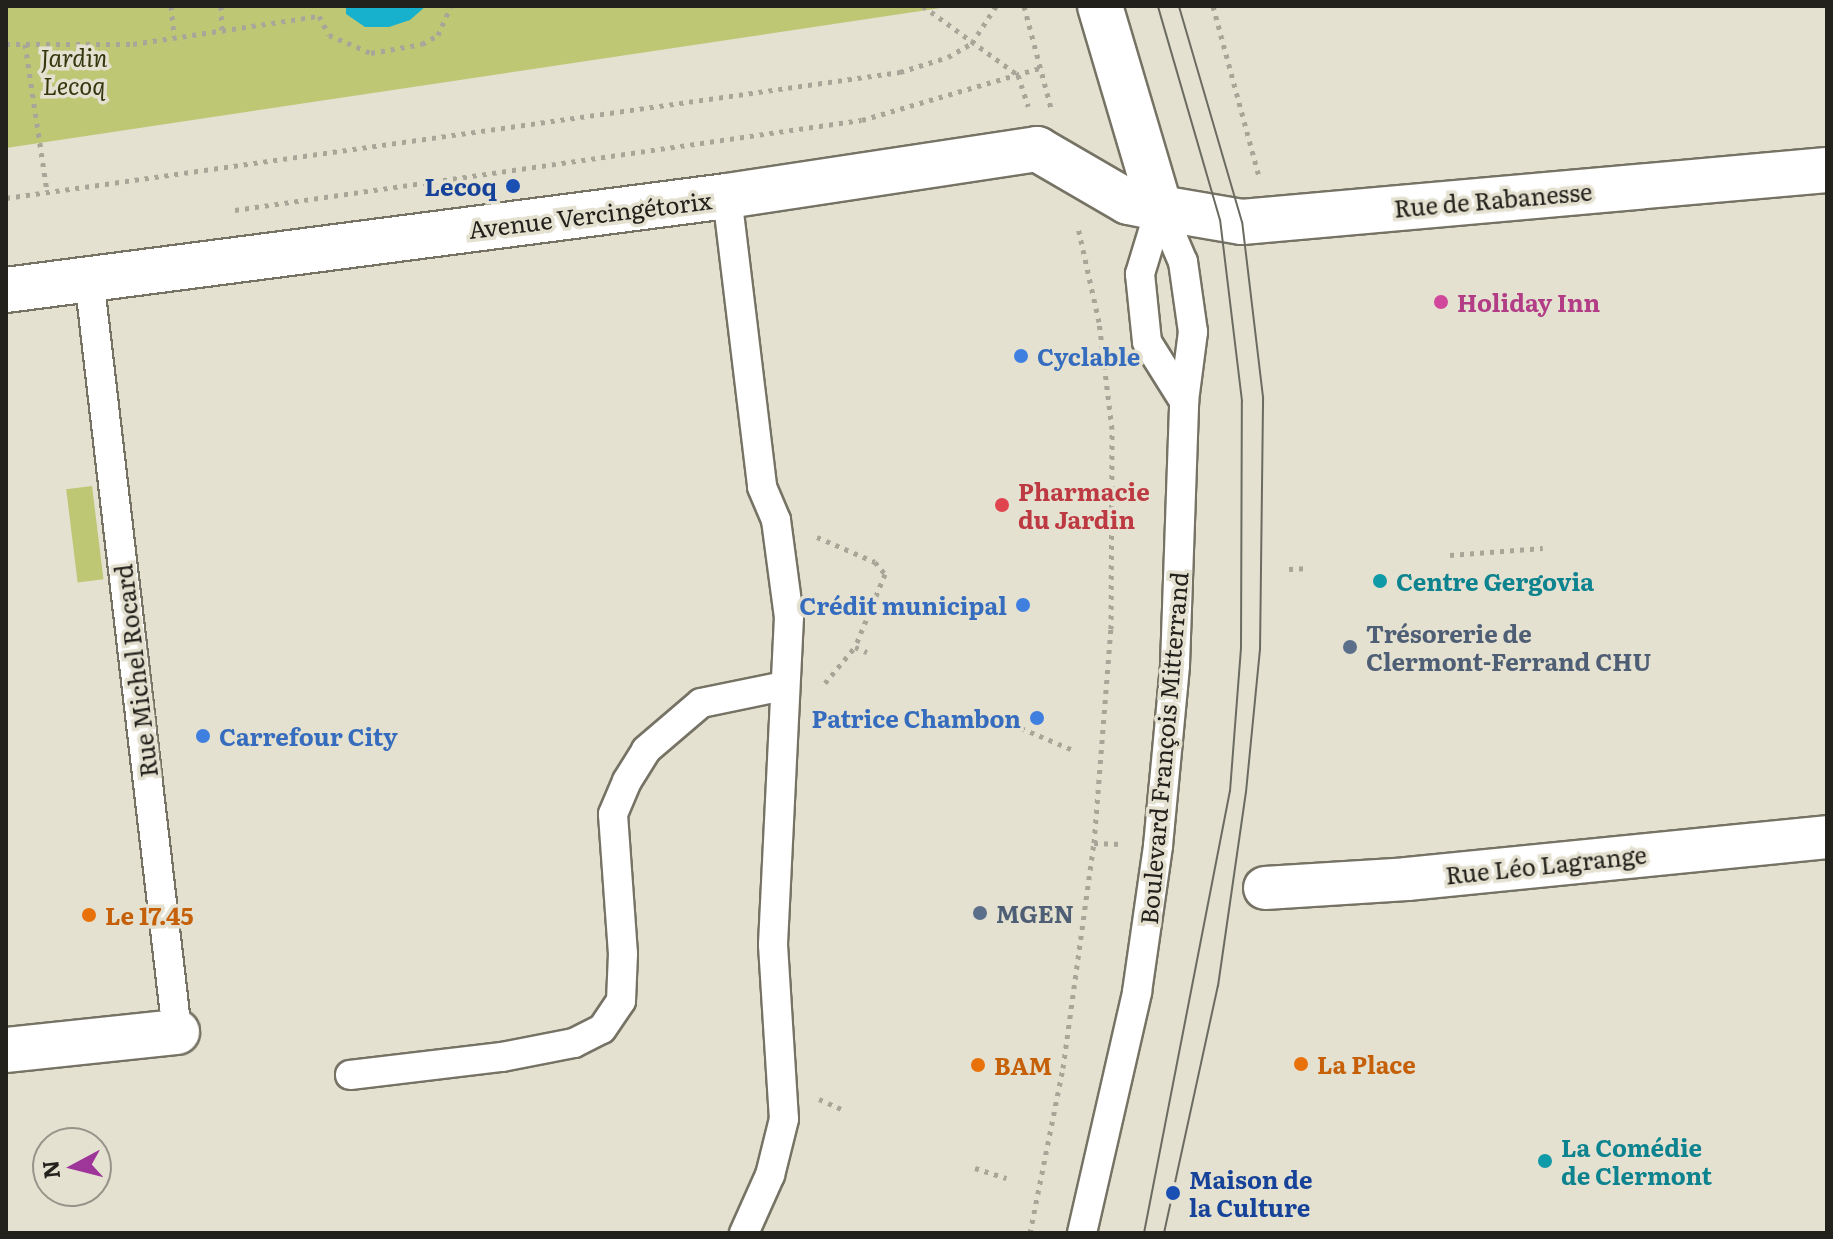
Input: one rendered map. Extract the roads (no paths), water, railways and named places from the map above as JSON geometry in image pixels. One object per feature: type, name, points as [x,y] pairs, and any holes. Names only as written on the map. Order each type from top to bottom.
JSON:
[{"type":"street","name":"Boulevard François Mitterrand","points":[[1100,6],[1160,208]]},
{"type":"street","name":"Avenue Vercingétorix","points":[[6,290],[91,294],[1037,149],[1128,202],[1160,208]]},
{"type":"street","name":"Rue de Rabanesse","points":[[1160,208],[1220,220],[1269,219],[1827,170]]},
{"type":"street","name":"Rue Léo Lagrange","points":[[1265,888],[1407,879],[1827,837]]},
{"type":"street","points":[[6,1050],[177,1032]]},
{"type":"lane","points":[[727,196],[762,487],[776,520],[789,617],[773,945],[784,1119],[770,1175],[744,1233]]},
{"type":"lane","name":"Boulevard François Mitterrand","points":[[1082,1233],[1137,992],[1158,846],[1175,665],[1184,401],[1193,332],[1183,262],[1160,208]]},
{"type":"lane","points":[[1160,208],[1140,274],[1147,342],[1184,401]]},
{"type":"lane","name":"Rue Michel Rocard","points":[[91,294],[177,1032]]},
{"type":"lane","points":[[350,1075],[502,1057],[574,1043],[602,1029],[621,1001],[623,954],[613,814],[627,781],[646,750],[701,703],[784,686]]},
{"type":"water","points":[[346,6],[426,6],[410,20],[389,27],[365,27],[346,14]]},
{"type":"tram line","points":[[1144,1233],[1230,791],[1241,647],[1242,401],[1220,220],[1158,6]]},
{"type":"tram line","points":[[1164,1233],[1218,986],[1246,792],[1260,650],[1263,397],[1242,222],[1179,6]]},
{"type":"place","name":"Lecoq","points":[[513,186]]},
{"type":"place","name":"Holiday Inn","points":[[1441,302]]},
{"type":"place","name":"Cyclable","points":[[1021,356]]},
{"type":"place","name":"Pharmacie du Jardin","points":[[1002,505]]},
{"type":"place","name":"Centre Gergovia","points":[[1380,581]]},
{"type":"place","name":"Crédit municipal","points":[[1023,605]]},
{"type":"place","name":"Trésorerie de Clermont-Ferrand CHU","points":[[1350,647]]},
{"type":"place","name":"Patrice Chambon","points":[[1037,718]]},
{"type":"place","name":"Carrefour City","points":[[203,736]]},
{"type":"place","name":"MGEN","points":[[980,913]]},
{"type":"place","name":"Le 17.45","points":[[89,915]]},
{"type":"place","name":"La Place","points":[[1301,1064]]},
{"type":"place","name":"BAM","points":[[978,1065]]},
{"type":"place","name":"La Comédie de Clermont","points":[[1545,1161]]},
{"type":"place","name":"Maison de la Culture","points":[[1173,1193]]},
{"type":"park label","name":"Jardin Lecoq","points":[[74,71]]}]
